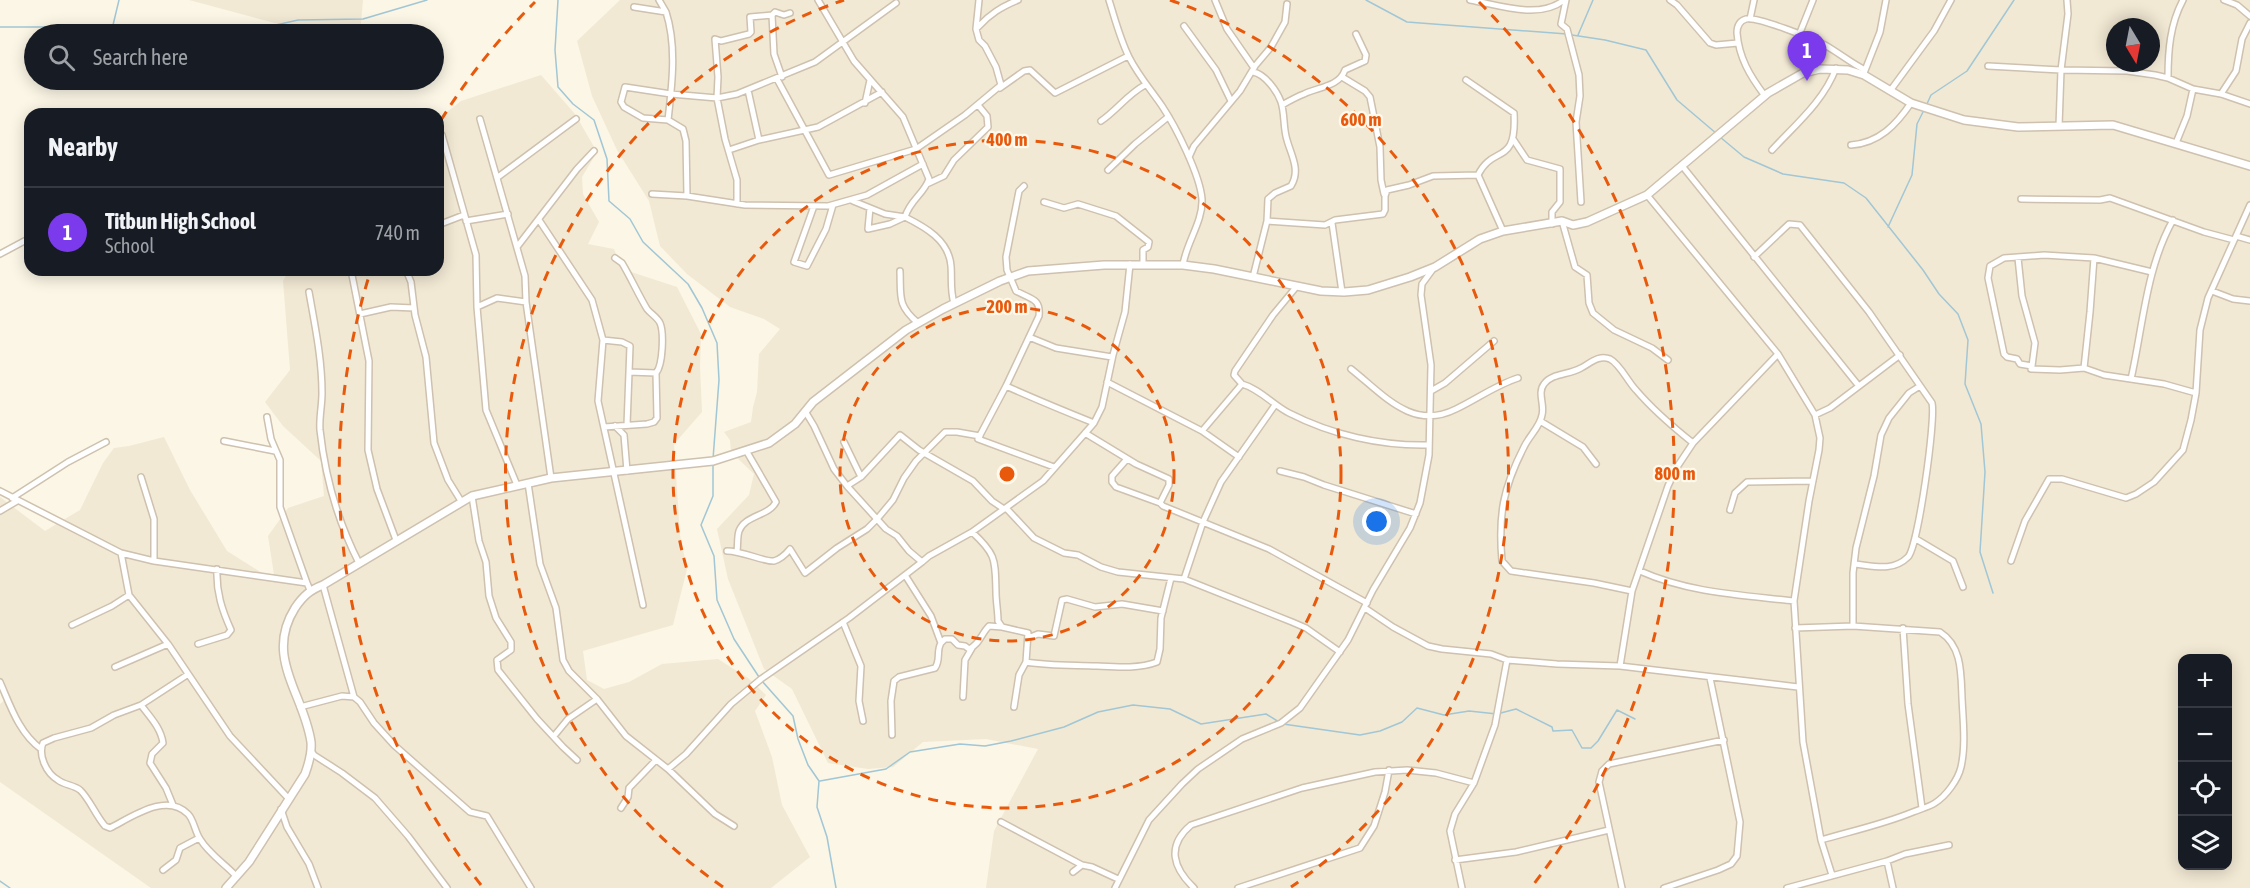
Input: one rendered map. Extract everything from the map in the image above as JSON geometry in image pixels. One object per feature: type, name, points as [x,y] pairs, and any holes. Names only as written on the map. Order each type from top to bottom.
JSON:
[{"type":"street","points":[[659,0],[666,12],[673,51],[668,120]]},
{"type":"street","points":[[819,0],[841,42],[854,61],[903,117],[929,179],[927,184]]},
{"type":"street","points":[[979,0],[976,29],[979,40],[985,46],[996,67],[1000,80],[999,88]]},
{"type":"street","points":[[976,29],[989,15],[1018,0]]},
{"type":"street","points":[[1109,0],[1128,56],[1168,117],[1189,157],[1202,199],[1194,232],[1184,253],[1183,265]]},
{"type":"street","points":[[1215,0],[1227,29],[1253,70],[1263,77],[1282,105],[1287,142],[1293,156],[1295,176],[1291,186],[1271,195],[1268,199],[1267,221],[1253,277]]},
{"type":"street","points":[[1470,0],[1539,10],[1556,7],[1565,0]]},
{"type":"street","points":[[1565,0],[1561,24],[1567,29],[1579,75],[1580,96],[1576,122],[1581,202]]},
{"type":"street","points":[[1670,0],[1710,43],[1716,45],[1738,43]]},
{"type":"street","points":[[1750,19],[1754,0]]},
{"type":"street","points":[[1799,35],[1813,0]]},
{"type":"street","points":[[1864,73],[1880,32],[1886,0]]},
{"type":"street","points":[[1890,91],[1938,25],[1951,0]]},
{"type":"street","points":[[2059,126],[2067,0]]},
{"type":"street","points":[[2168,78],[2170,38],[2183,0]]},
{"type":"street","points":[[2224,0],[2236,5],[2250,16]]},
{"type":"street","points":[[687,196],[686,134],[679,125],[668,120],[644,118],[624,107],[621,102],[625,87],[717,98],[748,90],[815,62],[896,3]]},
{"type":"street","points":[[1189,157],[1194,146],[1231,101],[1281,29],[1287,4]]},
{"type":"street","points":[[634,7],[666,12]]},
{"type":"street","points":[[736,204],[737,180],[725,140],[717,98],[715,39],[721,41],[749,34],[751,32],[750,17],[772,15],[775,12],[784,15],[790,13]]},
{"type":"street","points":[[772,15],[774,54],[780,78],[829,176],[916,149],[1024,71],[1030,70],[1055,93],[1128,56]]},
{"type":"street","points":[[1765,96],[1744,64],[1738,43],[1738,26],[1740,22],[1750,19],[1824,45],[1890,91],[1911,103],[1939,114],[1995,126],[2113,125],[2250,166]]},
{"type":"street","points":[[2221,94],[2236,71],[2242,39],[2250,23]]},
{"type":"street","points":[[1184,26],[1216,70],[1231,101]]},
{"type":"street","points":[[1282,105],[1306,92],[1322,88],[1342,77],[1345,70],[1365,61],[1367,58],[1356,34]]},
{"type":"street","points":[[1988,66],[2127,71],[2168,78],[2193,89],[2221,94],[2250,104]]},
{"type":"street","points":[[0,491],[121,553],[154,561],[217,569],[308,586],[323,585],[472,496],[551,478],[713,461],[747,452],[769,443],[783,435],[795,424],[813,402],[918,323],[954,303],[1028,271],[1130,264],[1183,265],[1297,286],[1342,292],[1368,290],[1435,267],[1480,239],[1503,231],[1562,221],[1573,225],[1587,222],[1647,195],[1765,96],[1788,80],[1803,73],[1836,68],[1864,73]]},
{"type":"street","points":[[1772,150],[1811,109],[1832,79],[1836,68]]},
{"type":"street","points":[[1267,221],[1307,225],[1383,214],[1385,196],[1381,180],[1380,147],[1370,97],[1365,91],[1342,77]]},
{"type":"street","points":[[865,102],[870,80]]},
{"type":"street","points":[[1467,80],[1511,110],[1514,117],[1513,139],[1509,149],[1483,168],[1478,175]]},
{"type":"street","points":[[1101,122],[1133,92],[1145,85]]},
{"type":"street","points":[[2176,143],[2187,116],[2193,89]]},
{"type":"street","points":[[748,90],[759,140]]},
{"type":"street","points":[[729,150],[826,123],[882,92]]},
{"type":"street","points":[[1851,145],[1864,144],[1892,128],[1911,103]]},
{"type":"street","points":[[905,217],[908,205],[927,184],[944,176],[954,160],[988,127],[987,116],[978,105]]},
{"type":"street","points":[[1108,170],[1168,117]]},
{"type":"street","points":[[480,119],[525,276],[526,302],[551,478]]},
{"type":"street","points":[[498,177],[576,119]]},
{"type":"street","points":[[1513,139],[1527,160],[1560,169],[1560,202],[1552,212],[1552,224]]},
{"type":"street","points":[[444,142],[476,255],[477,307],[486,411],[517,485]]},
{"type":"street","points":[[1509,149],[1520,150]]},
{"type":"street","points":[[517,247],[577,169],[594,152]]},
{"type":"street","points":[[652,194],[687,196],[736,204],[833,205],[862,197],[923,164]]},
{"type":"street","points":[[1683,167],[1858,385]]},
{"type":"street","points":[[1385,196],[1387,190],[1433,176],[1478,175]]},
{"type":"street","points":[[1478,175],[1503,231]]},
{"type":"street","points":[[1024,186],[1019,191],[1006,258],[1016,291],[1037,301],[1040,306],[1039,316],[978,439],[1054,467]]},
{"type":"street","points":[[1647,195],[1778,354],[1815,415],[1820,438],[1794,601],[1803,742],[1821,840],[1832,875]]},
{"type":"street","points":[[861,205],[862,197]]},
{"type":"street","points":[[2021,199],[2100,200],[2110,198],[2204,232],[2250,240]]},
{"type":"street","points":[[853,201],[885,214],[905,217],[928,229],[948,253],[951,295],[954,303]]},
{"type":"street","points":[[1044,202],[1059,207],[1078,204],[1116,216],[1149,242],[1148,247],[1143,250],[1143,264]]},
{"type":"street","points":[[814,206],[794,262],[807,266],[825,229],[833,205]]},
{"type":"street","points":[[2011,561],[2025,521],[2049,479],[2062,479],[2126,498],[2154,482],[2183,450],[2192,420],[2196,393],[2200,330],[2212,291],[2250,205]]},
{"type":"street","points":[[870,208],[868,230],[905,217]]},
{"type":"street","points":[[444,223],[465,218],[508,214]]},
{"type":"street","points":[[539,220],[592,300],[603,340],[598,401],[643,605]]},
{"type":"street","points":[[2132,379],[2152,272],[2163,238],[2173,220]]},
{"type":"street","points":[[1562,221],[1575,267],[1587,275],[1589,303],[1593,313],[1614,330],[1652,348],[1668,360]]},
{"type":"street","points":[[1332,223],[1342,292]]},
{"type":"street","points":[[1754,257],[1789,224],[1800,225],[1900,355],[1934,409],[1932,438],[1916,539],[1910,556],[1886,568],[1856,564]]},
{"type":"street","points":[[0,254],[24,241]]},
{"type":"street","points":[[2152,272],[2094,258],[2044,255],[2004,258],[1996,261],[1990,266],[1988,278],[2004,354],[2017,359],[2020,364],[2031,366],[2031,369],[2084,368],[2104,375],[2170,386],[2196,393]]},
{"type":"street","points":[[604,427],[654,422],[657,418],[656,373],[661,360],[661,325],[658,319],[649,312],[622,263],[615,258]]},
{"type":"street","points":[[2018,258],[2022,296],[2036,343],[2031,366]]},
{"type":"street","points":[[2084,368],[2094,258]]},
{"type":"street","points":[[668,769],[761,679],[843,622],[929,556],[972,532],[1043,481],[1094,423],[1102,407],[1126,304],[1130,264]]},
{"type":"street","points":[[1115,888],[1155,811],[1198,769],[1242,740],[1292,716],[1300,708],[1340,652],[1397,552],[1416,514],[1425,480],[1431,365],[1420,295],[1422,284],[1435,267]]},
{"type":"street","points":[[900,272],[901,303],[918,323]]},
{"type":"street","points":[[352,276],[369,361],[368,450],[377,489],[396,540]]},
{"type":"street","points":[[408,276],[426,357],[434,443],[448,480],[461,501]]},
{"type":"street","points":[[1410,277],[1422,284]]},
{"type":"street","points":[[1297,286],[1273,315],[1234,375],[1242,384],[1260,393],[1275,405],[1298,417],[1337,432],[1386,442],[1428,445]]},
{"type":"street","points":[[2212,291],[2233,299],[2250,301]]},
{"type":"street","points":[[309,292],[318,339],[322,394],[320,427],[322,441],[337,511],[348,543],[359,563]]},
{"type":"street","points":[[477,307],[497,298],[526,302]]},
{"type":"street","points":[[360,314],[391,307],[414,308]]},
{"type":"street","points":[[1029,337],[1056,348],[1112,357]]},
{"type":"street","points":[[603,340],[622,342],[630,346],[627,424]]},
{"type":"street","points":[[1431,391],[1445,383],[1494,341]]},
{"type":"street","points":[[1620,666],[1632,591],[1668,486],[1693,443],[1778,354]]},
{"type":"street","points":[[1815,415],[1830,408],[1900,355]]},
{"type":"street","points":[[1632,591],[1511,571],[1502,561],[1500,514],[1504,494],[1525,444],[1540,421],[1543,410],[1540,389],[1552,377],[1578,370],[1595,359],[1612,360],[1636,391],[1693,443]]},
{"type":"street","points":[[1351,369],[1404,410],[1415,415],[1429,416],[1454,410],[1505,382],[1518,378]]},
{"type":"street","points":[[629,372],[656,373]]},
{"type":"street","points":[[1107,382],[1202,431],[1239,457]]},
{"type":"street","points":[[1202,431],[1242,384]]},
{"type":"street","points":[[1006,386],[1037,402],[1048,403],[1094,423]]},
{"type":"street","points":[[1853,626],[1853,573],[1856,564],[1856,548],[1874,476],[1881,435],[1889,418],[1909,393],[1920,386]]},
{"type":"street","points":[[1184,579],[1203,522],[1221,482],[1275,405]]},
{"type":"street","points":[[805,411],[834,469],[847,486],[886,529],[897,536],[922,562]]},
{"type":"street","points":[[267,417],[275,451],[280,460],[280,507],[308,586]]},
{"type":"street","points":[[1540,421],[1584,447],[1596,464]]},
{"type":"street","points":[[615,426],[624,435],[627,471]]},
{"type":"street","points":[[727,551],[737,551],[772,561],[780,559],[790,549],[806,573],[837,548],[867,529],[878,518],[890,504],[904,478],[923,452],[935,444],[945,432],[980,436]]},
{"type":"street","points":[[1085,433],[1127,459],[1169,479],[1169,485],[1160,503]]},
{"type":"street","points":[[847,486],[861,477],[900,435],[923,452],[973,481],[1034,538],[1064,553],[1078,555],[1118,573],[1184,579],[1306,628],[1340,652]]},
{"type":"street","points":[[224,441],[275,451]]},
{"type":"street","points":[[0,511],[68,462],[106,442]]},
{"type":"street","points":[[844,442],[861,477]]},
{"type":"street","points":[[737,551],[740,530],[744,524],[772,509],[776,502],[747,452]]},
{"type":"street","points":[[1127,459],[1112,476],[1112,482],[1116,487],[1269,549],[1366,605],[1393,627],[1428,646],[1491,654],[1507,660],[1620,666],[1798,687]]},
{"type":"street","points":[[1280,471],[1416,514]]},
{"type":"street","points":[[141,477],[154,519],[154,561]]},
{"type":"street","points":[[1730,510],[1735,493],[1747,482],[1813,481]]},
{"type":"street","points":[[528,483],[540,564],[556,608],[563,660],[569,671],[597,699],[626,736],[668,769],[716,814],[734,826]]},
{"type":"street","points":[[472,496],[479,541],[486,562],[489,596],[496,618],[511,642],[512,650],[497,660],[498,670],[522,701],[577,760]]},
{"type":"street","points":[[972,532],[990,551],[997,569],[998,621],[1002,627]]},
{"type":"street","points":[[1916,539],[1953,561],[1962,587]]},
{"type":"street","points":[[121,553],[129,595],[168,644],[230,736],[289,799]]},
{"type":"street","points":[[198,644],[227,635],[231,630],[221,607],[217,590],[217,569]]},
{"type":"street","points":[[1640,571],[1669,583],[1701,590],[1794,601]]},
{"type":"street","points":[[905,575],[932,616],[941,643]]},
{"type":"street","points":[[1026,662],[1048,666],[1115,668],[1149,665],[1157,662],[1163,611],[1171,578]]},
{"type":"street","points":[[323,585],[354,697],[394,745],[470,812],[488,816],[531,888]]},
{"type":"street","points":[[228,887],[249,862],[305,774],[311,751],[311,740],[285,663],[283,636],[290,616],[308,586]]},
{"type":"street","points":[[72,625],[112,606],[129,595]]},
{"type":"street","points":[[1028,638],[1038,634],[1054,636],[1062,600],[1067,599],[1095,606],[1122,604],[1163,611]]},
{"type":"street","points":[[843,622],[861,666],[859,701],[863,721]]},
{"type":"street","points":[[963,697],[965,660],[988,626],[1002,627],[1028,633],[1026,662],[1019,675],[1014,707]]},
{"type":"street","points":[[1795,628],[1853,626],[1940,632],[1948,637],[1958,653],[1963,735],[1961,767],[1956,779],[1935,804],[1821,840]]},
{"type":"street","points":[[1903,628],[1908,704],[1922,808]]},
{"type":"street","points":[[892,735],[891,701],[894,681],[900,677],[935,668],[939,661],[939,646],[945,639],[952,639],[958,645],[969,649],[973,647]]},
{"type":"street","points":[[115,666],[168,644]]},
{"type":"street","points":[[1462,888],[1450,831],[1452,822],[1474,783],[1495,725],[1507,660]]},
{"type":"street","points":[[188,675],[141,705],[114,715],[91,728],[44,743],[41,756],[46,767],[57,780],[80,789],[105,826],[110,828],[144,811],[162,805],[173,805],[190,816],[199,838],[236,876]]},
{"type":"street","points":[[1664,888],[1718,870],[1731,864],[1737,856],[1740,822],[1710,678]]},
{"type":"street","points":[[0,682],[26,734],[41,749]]},
{"type":"street","points":[[300,707],[342,696],[354,697]]},
{"type":"street","points":[[554,736],[568,719],[597,699]]},
{"type":"street","points":[[141,705],[162,737],[163,743],[153,754],[150,763],[166,788],[173,805]]},
{"type":"street","points":[[1622,888],[1599,782],[1602,771],[1609,764],[1724,740]]},
{"type":"street","points":[[311,751],[375,798],[408,836],[447,888]]},
{"type":"street","points":[[621,808],[628,797],[629,788],[656,760]]},
{"type":"street","points":[[1194,888],[1183,878],[1176,861],[1178,841],[1191,825],[1302,788],[1352,775],[1389,770],[1436,773],[1474,783]]},
{"type":"street","points":[[1238,888],[1359,848],[1374,826],[1385,792],[1389,770]]},
{"type":"street","points":[[281,810],[287,827],[309,864],[316,887]]},
{"type":"street","points":[[1001,822],[1082,865],[1118,879]]},
{"type":"street","points":[[1455,860],[1516,852],[1609,830]]},
{"type":"street","points":[[163,870],[176,860],[180,848],[199,838]]},
{"type":"street","points":[[1787,888],[1905,854],[1949,844]]},
{"type":"street","points":[[1887,861],[1893,888]]},
{"type":"street","points":[[1073,872],[1082,865]]},
{"type":"shaded area","points":[[189,0],[363,0],[361,24],[278,24]]},
{"type":"shaded area","points":[[620,0],[2250,0],[2250,888],[986,888],[994,831],[1038,749],[986,739],[923,742],[893,767],[868,769],[828,763],[792,689],[764,669],[728,579],[717,529],[749,495],[754,474],[731,452],[730,440],[724,432],[751,422],[757,392],[759,354],[780,329],[764,319],[730,307],[687,274],[660,246],[649,201],[617,150],[592,96],[577,41]]},
{"type":"shaded area","points":[[541,75],[575,114],[597,152],[582,177],[583,194],[599,222],[588,244],[614,249],[622,269],[677,287],[701,334],[702,412],[674,444],[680,535],[687,569],[673,625],[583,651],[587,680],[604,689],[629,682],[662,664],[718,659],[748,678],[766,695],[755,711],[772,757],[782,805],[810,857],[771,888],[151,888],[0,782],[0,704],[10,695],[0,677],[0,497],[45,531],[80,510],[103,463],[114,448],[164,437],[190,490],[227,551],[275,581],[268,536],[288,508],[324,496],[321,461],[283,426],[265,402],[290,370],[283,281],[286,276],[444,276],[444,114],[461,101]]},
{"type":"waterway","points":[[113,24],[119,0]]},
{"type":"waterway","points":[[280,24],[298,20],[363,19],[427,0]]},
{"type":"waterway","points":[[558,0],[555,50],[558,87],[573,104],[594,120],[607,159],[609,201],[630,219],[643,242],[688,284],[702,308],[717,343],[719,380],[713,459]]},
{"type":"waterway","points":[[1366,0],[1407,22],[1567,34]]},
{"type":"waterway","points":[[1578,35],[1593,0]]},
{"type":"waterway","points":[[1926,106],[1931,95],[1967,71],[2014,0]]},
{"type":"waterway","points":[[0,27],[24,27]]},
{"type":"waterway","points":[[1572,35],[1646,50],[1677,100],[1717,134]]},
{"type":"waterway","points":[[1888,227],[1912,175],[1917,124],[1924,110]]},
{"type":"waterway","points":[[1720,137],[1744,157],[1783,174],[1844,183],[1866,198],[1939,294],[1958,314],[1968,340],[1965,384],[1981,424],[1985,472],[1980,552],[1993,593]]},
{"type":"waterway","points":[[713,464],[713,496],[701,525],[714,556],[717,600],[734,639],[759,677]]},
{"type":"waterway","points":[[762,681],[793,716],[798,739],[808,765],[819,781],[817,807],[827,837],[836,888]]},
{"type":"waterway","points":[[820,781],[886,769],[910,752],[960,744],[985,746],[1011,741],[1064,727],[1098,712],[1133,705],[1170,709],[1201,724],[1266,714],[1279,722]]},
{"type":"waterway","points":[[1283,724],[1360,735],[1380,731],[1402,722],[1417,708],[1444,715],[1469,711],[1497,714],[1516,709],[1552,727],[1553,731],[1572,730],[1582,748],[1591,748],[1598,741],[1617,710],[1635,719]]},
{"type":"waterway","points":[[0,881],[10,888]]},
{"type":"place","name":"Titbun High School","points":[[1807,81]]}]
